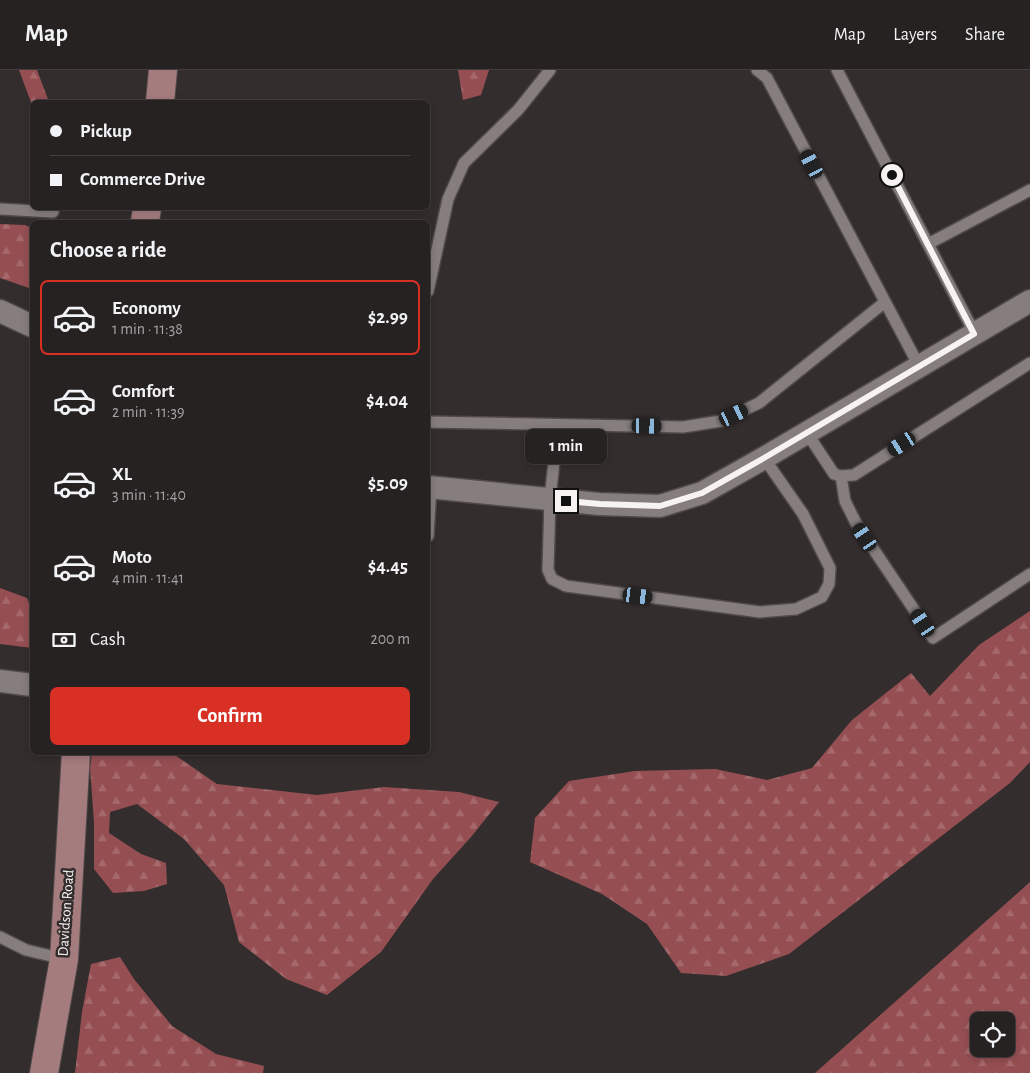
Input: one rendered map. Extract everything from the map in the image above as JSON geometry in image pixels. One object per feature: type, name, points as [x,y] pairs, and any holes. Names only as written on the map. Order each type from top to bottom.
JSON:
[{"type":"street","points":[[160,100],[163,70]]},
{"type":"street","points":[[430,487],[600,504],[660,506],[702,493],[974,334],[1028,306]]},
{"type":"street","points":[[0,311],[30,325]]},
{"type":"street","points":[[0,681],[30,685]]},
{"type":"street","name":"Davidson Road","points":[[44,1073],[64,959],[76,755]]},
{"type":"lane","points":[[430,282],[448,199],[464,163],[518,110],[550,70]]},
{"type":"lane","points":[[757,70],[767,78],[920,366]]},
{"type":"lane","points":[[837,70],[974,334]]},
{"type":"lane","points":[[928,244],[1030,190]]},
{"type":"lane","points":[[0,209],[54,212]]},
{"type":"lane","points":[[430,422],[683,427],[722,421],[759,403],[885,302]]},
{"type":"lane","points":[[807,433],[834,474],[841,476],[854,474],[1030,363]]},
{"type":"lane","points":[[558,425],[550,499],[548,570],[552,578],[566,586],[760,612],[796,609],[822,597],[829,584],[830,568],[803,514],[764,458]]},
{"type":"lane","points":[[841,476],[845,501],[856,523],[933,638],[1030,574]]},
{"type":"lane","points":[[0,937],[26,950],[64,959]]},
{"type":"green space","points":[[19,70],[37,70],[48,100],[30,100]]},
{"type":"green space","points":[[458,70],[489,70],[481,95],[463,100]]},
{"type":"green space","points":[[0,224],[25,225],[30,227],[30,288],[0,278]]},
{"type":"green space","points":[[0,588],[27,598],[30,606],[30,648],[0,644]]},
{"type":"green space","points":[[1030,611],[1030,762],[1010,783],[789,954],[726,976],[681,973],[647,924],[602,894],[530,862],[535,818],[569,781],[635,771],[715,769],[767,780],[812,768],[852,720],[911,673],[930,696],[979,645]]},
{"type":"green space","points":[[92,755],[175,755],[217,784],[317,795],[384,787],[459,792],[499,802],[471,837],[433,879],[381,952],[327,995],[286,979],[239,942],[224,885],[184,839],[137,804],[110,812],[109,833],[141,854],[166,863],[167,884],[144,891],[113,893],[94,869],[94,822],[90,768]]},
{"type":"green space","points":[[1030,882],[1030,1073],[815,1073]]},
{"type":"green space","points":[[120,957],[134,979],[172,1026],[216,1054],[264,1066],[263,1073],[75,1073],[82,1012],[91,964]]},
{"type":"route","points":[[566,501],[660,506],[702,493],[974,334],[892,175]]}]
